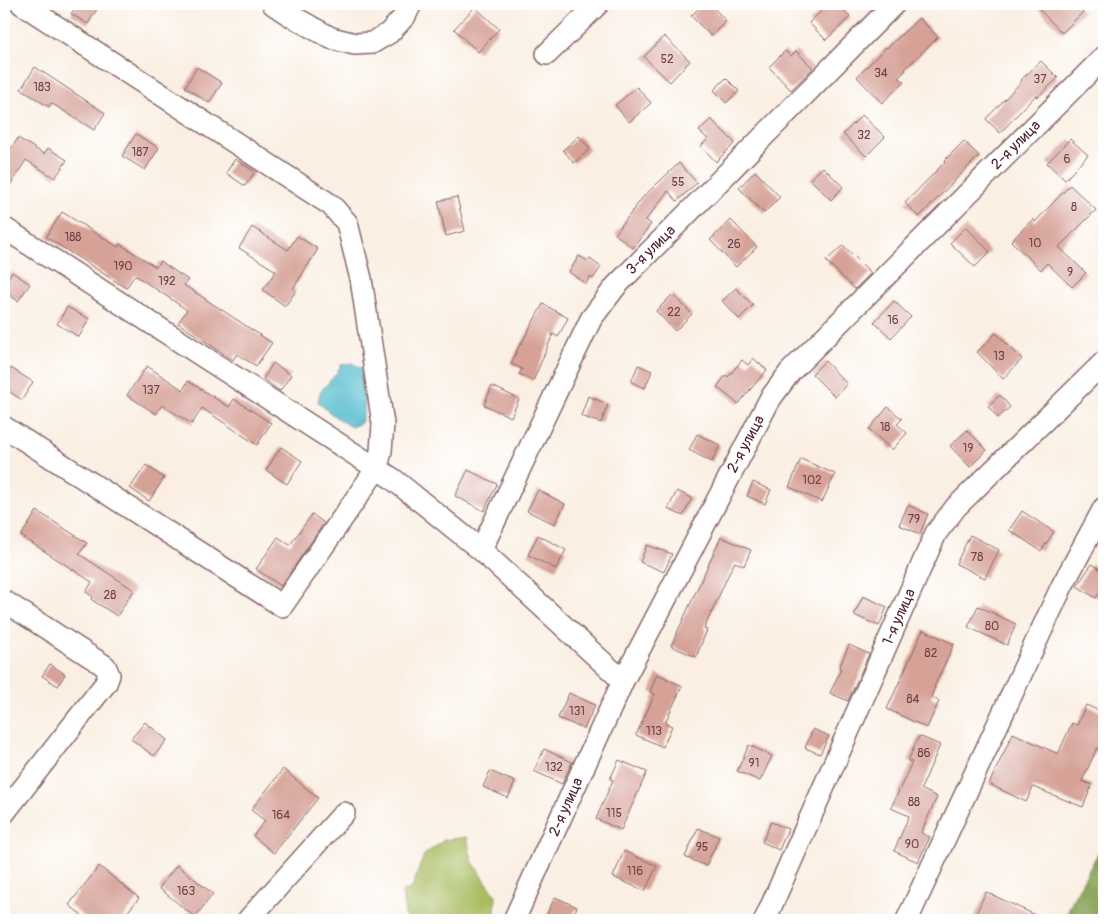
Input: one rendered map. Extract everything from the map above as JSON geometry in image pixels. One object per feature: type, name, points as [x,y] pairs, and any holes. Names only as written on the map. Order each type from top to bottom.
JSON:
[{"type":"street","points":[[4,427],[282,606],[377,468],[381,451],[382,424],[361,279],[347,223],[331,205],[22,4]]},
{"type":"street","points":[[273,4],[331,38],[355,44],[372,43],[389,33],[405,16],[410,4]]},
{"type":"street","points":[[547,54],[598,4]]},
{"type":"street","name":"3-я улица","points":[[481,550],[591,319],[616,286],[894,4]]},
{"type":"street","name":"2-я улица","points":[[514,920],[623,681],[770,398],[790,372],[1104,57]]},
{"type":"street","points":[[4,228],[393,479],[481,550],[623,681]]},
{"type":"street","name":"1-я улица","points":[[765,920],[936,533],[956,507],[1104,362]]},
{"type":"street","points":[[907,920],[1062,586],[1104,508]]},
{"type":"street","points":[[4,601],[105,666],[109,675],[106,683],[4,813]]},
{"type":"street","points":[[248,920],[344,813]]},
{"type":"green space","points":[[467,837],[472,861],[496,896],[494,920],[406,920],[402,892],[412,888],[424,855],[444,840]]},
{"type":"green space","points":[[1104,842],[1104,920],[1064,920],[1072,901]]},
{"type":"water","points":[[352,363],[361,368],[365,403],[361,423],[351,427],[318,402],[320,392],[336,374],[341,365]]},
{"type":"building","points":[[78,4],[89,4],[97,9],[88,24],[71,14]]},
{"type":"building","points":[[703,4],[710,4],[726,21],[711,36],[691,16]]},
{"type":"building","points":[[828,4],[836,4],[850,17],[826,40],[809,23]]},
{"type":"building","points":[[1034,4],[1075,4],[1083,12],[1062,33]]},
{"type":"building","points":[[475,7],[499,29],[478,52],[454,29]]},
{"type":"building","points":[[919,18],[938,37],[905,69],[899,77],[904,82],[882,103],[857,77],[886,47]]},
{"type":"building","points":[[664,36],[690,61],[670,82],[644,57]]},
{"type":"building","points":[[785,51],[791,56],[796,51],[813,68],[791,90],[769,67]]},
{"type":"building","points":[[1041,61],[1058,78],[1038,97],[1036,95],[1000,133],[986,119]]},
{"type":"building","points":[[35,67],[105,113],[94,130],[51,103],[49,107],[21,89]]},
{"type":"building","points":[[197,67],[222,83],[209,103],[185,87]]},
{"type":"building","points":[[726,78],[739,91],[726,103],[714,90]]},
{"type":"building","points":[[637,87],[651,103],[629,122],[615,105]]},
{"type":"building","points":[[862,115],[885,137],[866,156],[843,134]]},
{"type":"building","points":[[711,119],[735,143],[716,162],[701,146],[708,139],[699,131]]},
{"type":"building","points":[[136,134],[159,148],[145,170],[122,156]]},
{"type":"building","points":[[579,136],[590,149],[574,163],[563,150]]},
{"type":"building","points":[[18,138],[44,154],[48,148],[67,160],[55,178],[26,160],[4,195],[4,161]]},
{"type":"building","points":[[1070,139],[1088,155],[1065,180],[1047,163]]},
{"type":"building","points":[[964,141],[979,156],[919,217],[905,203]]},
{"type":"building","points":[[235,159],[255,172],[245,186],[226,173]]},
{"type":"building","points":[[679,163],[697,183],[677,201],[668,191],[646,220],[651,224],[633,248],[615,234],[643,197]]},
{"type":"building","points":[[823,167],[843,187],[831,200],[810,179]]},
{"type":"building","points":[[755,171],[780,197],[764,213],[739,188]]},
{"type":"building","points":[[1070,185],[1096,210],[1059,247],[1086,273],[1072,287],[1047,263],[1041,270],[1011,241],[1033,219],[1035,222]]},
{"type":"building","points":[[457,197],[465,231],[446,236],[438,201]]},
{"type":"building","points":[[62,212],[118,247],[120,244],[156,267],[160,261],[188,280],[184,285],[272,343],[256,366],[237,354],[233,360],[178,323],[187,310],[135,275],[126,288],[46,237]]},
{"type":"building","points":[[731,220],[757,247],[736,267],[710,240]]},
{"type":"building","points":[[252,227],[288,250],[297,236],[318,249],[293,289],[296,291],[285,306],[263,290],[276,271],[239,248]]},
{"type":"building","points":[[966,227],[990,252],[975,267],[950,243]]},
{"type":"building","points":[[843,245],[871,273],[855,289],[826,261]]},
{"type":"building","points":[[579,256],[588,261],[590,259],[601,267],[593,279],[590,277],[586,284],[569,272]]},
{"type":"building","points":[[12,272],[30,284],[18,301],[4,291],[4,284]]},
{"type":"building","points":[[736,288],[753,305],[739,319],[722,301]]},
{"type":"building","points":[[673,294],[692,314],[675,331],[656,311]]},
{"type":"building","points":[[894,301],[911,317],[891,338],[874,322]]},
{"type":"building","points":[[543,304],[568,318],[558,337],[553,334],[533,381],[519,374],[522,369],[511,364]]},
{"type":"building","points":[[67,307],[89,319],[79,337],[57,324]]},
{"type":"building","points":[[996,333],[1022,359],[1003,379],[977,352]]},
{"type":"building","points":[[753,358],[767,370],[738,404],[717,387],[726,375],[728,377],[742,360],[748,365]]},
{"type":"building","points":[[825,361],[847,384],[835,397],[812,374]]},
{"type":"building","points":[[273,363],[291,375],[280,391],[263,379]]},
{"type":"building","points":[[638,365],[652,371],[645,388],[631,382]]},
{"type":"building","points":[[147,366],[183,390],[188,381],[229,407],[234,399],[271,423],[257,445],[202,408],[192,424],[162,405],[156,414],[127,395]]},
{"type":"building","points":[[11,368],[33,382],[22,400],[4,388],[4,379]]},
{"type":"building","points":[[492,386],[519,399],[511,417],[484,405]]},
{"type":"building","points":[[1000,395],[1010,407],[998,418],[988,406]]},
{"type":"building","points":[[588,396],[608,404],[601,423],[581,416]]},
{"type":"building","points":[[888,407],[902,419],[897,424],[907,433],[892,450],[869,429]]},
{"type":"building","points":[[967,430],[987,450],[970,467],[950,446]]},
{"type":"building","points":[[697,434],[720,445],[712,462],[689,450]]},
{"type":"building","points":[[281,447],[302,461],[287,484],[266,470]]},
{"type":"building","points":[[801,459],[835,474],[822,502],[789,487]]},
{"type":"building","points":[[146,465],[164,478],[149,501],[130,488]]},
{"type":"building","points":[[468,470],[497,484],[484,511],[455,496]]},
{"type":"building","points":[[753,482],[771,490],[765,504],[747,496]]},
{"type":"building","points":[[538,490],[565,504],[555,524],[527,511]]},
{"type":"building","points":[[677,491],[692,498],[683,516],[668,509]]},
{"type":"building","points":[[908,505],[928,514],[920,534],[899,525]]},
{"type":"building","points":[[37,511],[87,543],[79,554],[134,590],[117,616],[92,600],[93,597],[86,592],[92,582],[21,536]]},
{"type":"building","points":[[1022,511],[1054,532],[1041,551],[1009,530]]},
{"type":"building","points":[[312,514],[324,523],[281,586],[256,569],[278,537],[290,545]]},
{"type":"building","points":[[538,535],[566,550],[556,569],[528,555]]},
{"type":"building","points":[[970,535],[999,550],[985,578],[956,564]]},
{"type":"building","points":[[721,537],[751,550],[744,566],[735,562],[731,569],[704,629],[707,630],[696,657],[671,646]]},
{"type":"building","points":[[647,545],[672,554],[664,572],[640,562]]},
{"type":"building","points":[[1092,564],[1104,572],[1104,586],[1096,598],[1077,586]]},
{"type":"building","points":[[863,596],[887,607],[879,626],[854,615]]},
{"type":"building","points":[[978,606],[1016,624],[1007,645],[968,627]]},
{"type":"building","points":[[923,630],[954,644],[934,687],[931,697],[939,701],[927,728],[887,709]]},
{"type":"building","points":[[849,645],[869,654],[848,701],[830,693]]},
{"type":"building","points":[[50,664],[65,674],[58,686],[42,676]]},
{"type":"building","points":[[657,674],[682,686],[665,723],[672,726],[663,747],[636,735],[655,694],[650,692]]},
{"type":"building","points":[[569,693],[595,705],[584,729],[558,718]]},
{"type":"building","points":[[1086,705],[1104,713],[1104,751],[1097,748],[1082,781],[1092,785],[1083,807],[1033,787],[1026,802],[989,784],[1013,733],[1058,754],[1072,723],[1077,725]]},
{"type":"building","points":[[145,722],[167,740],[154,756],[131,739]]},
{"type":"building","points":[[813,729],[829,736],[820,754],[805,748]]},
{"type":"building","points":[[919,736],[940,745],[921,789],[937,797],[921,833],[930,837],[918,862],[894,851],[909,816],[891,808],[912,762],[908,761]]},
{"type":"building","points":[[749,745],[772,756],[760,781],[737,771]]},
{"type":"building","points":[[544,749],[572,762],[562,784],[534,771]]},
{"type":"building","points":[[619,760],[647,772],[621,830],[596,819],[613,780],[610,779]]},
{"type":"building","points":[[283,769],[318,798],[274,853],[253,836],[265,821],[251,810]]},
{"type":"building","points":[[490,771],[515,782],[508,798],[483,787]]},
{"type":"building","points":[[771,822],[788,829],[779,850],[762,842]]},
{"type":"building","points":[[698,828],[719,837],[706,866],[685,857]]},
{"type":"building","points":[[624,851],[657,866],[645,891],[613,877]]},
{"type":"building","points":[[177,865],[213,894],[195,917],[159,888]]},
{"type":"building","points":[[99,866],[139,898],[121,920],[88,920],[69,905]]},
{"type":"building","points":[[986,892],[1046,920],[973,920]]},
{"type":"building","points":[[555,897],[577,907],[571,920],[561,920],[547,914]]}]
